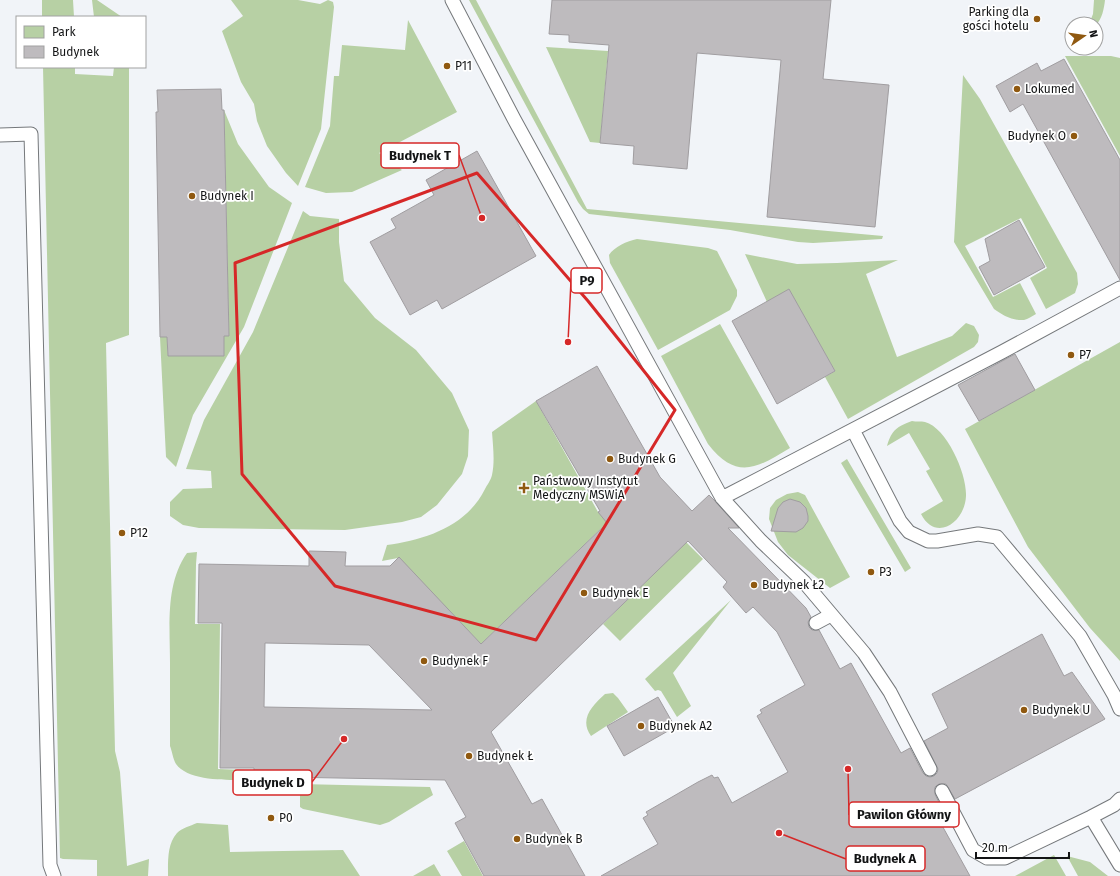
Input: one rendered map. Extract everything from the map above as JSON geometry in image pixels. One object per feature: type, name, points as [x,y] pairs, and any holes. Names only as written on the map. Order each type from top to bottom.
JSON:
[{"type":"lane","points":[[452,0],[518,126],[722,498],[761,541],[804,582],[864,653],[890,692],[930,769]]},
{"type":"lane","points":[[0,135],[32,134],[50,865],[54,876]]},
{"type":"lane","points":[[722,498],[1002,352],[1120,288]]},
{"type":"lane","points":[[853,430],[900,521],[909,532],[928,541],[937,541],[978,534],[997,537],[1080,636],[1114,695],[1120,709]]},
{"type":"lane","points":[[816,622],[831,615]]},
{"type":"lane","points":[[942,791],[973,850],[987,858],[1005,858],[1092,817],[1114,805],[1120,799]]},
{"type":"lane","points":[[1092,817],[1120,865]]},
{"type":"highlighted area","points":[[477,173],[588,301],[675,410],[536,640],[335,586],[242,474],[235,263]]},
{"type":"green space","points":[[42,0],[73,0],[74,16],[42,16]]},
{"type":"green space","points":[[92,0],[97,0],[121,16],[94,16]]},
{"type":"green space","points":[[231,0],[298,0],[320,4],[328,0],[333,2],[334,7],[321,129],[298,186],[286,173],[267,146],[257,121],[254,104],[241,82],[222,31],[243,16]]},
{"type":"green space","points":[[469,0],[476,0],[587,209],[883,236],[882,239],[813,243],[798,242],[730,230],[589,214],[578,202]]},
{"type":"green space","points":[[1094,0],[1105,0],[1101,16],[1092,16]]},
{"type":"green space","points":[[408,20],[457,112],[379,153],[402,170],[352,192],[326,193],[305,187],[330,126],[334,76],[339,76],[342,45],[405,50]]},
{"type":"green space","points":[[546,47],[608,51],[600,143],[590,142]]},
{"type":"green space","points":[[1065,56],[1111,56],[1120,58],[1120,156]]},
{"type":"green space","points":[[43,68],[75,68],[75,74],[113,76],[114,68],[129,68],[129,335],[106,343],[115,751],[120,772],[127,866],[149,859],[148,876],[97,876],[97,860],[60,858]]},
{"type":"green space","points":[[963,75],[980,99],[1077,273],[1078,284],[1075,293],[1046,309],[1030,278],[1047,268],[1021,218],[965,246],[993,297],[1020,283],[1036,314],[1024,320],[1016,320],[994,309],[954,242]]},
{"type":"green space","points":[[224,110],[238,144],[269,187],[292,203],[244,327],[193,415],[176,467],[166,457],[160,337],[167,337],[168,356],[224,356],[224,336],[229,336]]},
{"type":"green space","points":[[303,211],[310,216],[339,219],[339,242],[344,281],[375,318],[416,350],[452,393],[469,430],[468,456],[462,474],[437,505],[421,517],[402,522],[345,530],[199,528],[183,525],[170,516],[170,502],[183,489],[212,488],[211,471],[186,469],[204,420],[253,332]]},
{"type":"green space","points":[[637,239],[708,248],[717,251],[737,290],[737,296],[730,310],[658,350],[610,263],[609,255],[614,249]]},
{"type":"green space","points":[[745,254],[797,264],[898,260],[866,274],[897,357],[952,336],[966,323],[974,326],[979,335],[978,342],[974,347],[848,419],[825,377],[835,371],[789,290],[767,302]]},
{"type":"green space","points":[[720,324],[790,448],[757,465],[738,467],[728,463],[718,456],[708,444],[661,356]]},
{"type":"green space","points":[[1120,342],[1120,661],[1090,628],[1028,547],[965,429]]},
{"type":"green space","points":[[536,401],[598,512],[617,513],[481,644],[398,558],[382,561],[387,545],[401,543],[430,535],[456,522],[467,513],[477,502],[491,477],[494,459],[492,432]]},
{"type":"green space","points":[[912,421],[925,422],[933,426],[941,433],[948,442],[959,464],[963,476],[966,496],[961,514],[949,526],[942,528],[934,527],[927,523],[921,514],[943,501],[926,471],[930,469],[909,433],[887,446],[893,432],[896,429]]},
{"type":"green space","points":[[847,459],[911,568],[905,572],[841,463]]},
{"type":"green space","points":[[798,492],[805,495],[850,577],[830,588],[788,555],[778,542],[769,519],[770,508],[776,500],[787,494]]},
{"type":"green space","points":[[686,542],[703,559],[620,641],[603,624]]},
{"type":"green space","points":[[197,552],[195,624],[220,624],[218,769],[245,770],[245,780],[198,777],[189,774],[176,764],[170,746],[170,606],[175,578],[180,565],[187,553]]},
{"type":"green space","points":[[731,600],[673,673],[691,706],[677,717],[661,691],[655,691],[645,679]]},
{"type":"green space","points":[[613,693],[628,712],[591,736],[586,724],[589,713],[605,694]]},
{"type":"green space","points":[[300,784],[430,787],[433,795],[389,822],[380,825],[303,809],[300,807]]},
{"type":"green space","points":[[197,823],[228,825],[230,852],[343,850],[360,876],[168,876],[171,842],[181,830]]},
{"type":"green space","points":[[464,841],[483,876],[462,876],[447,851]]},
{"type":"green space","points":[[1054,855],[1066,876],[1015,876]]},
{"type":"green space","points":[[1067,856],[1090,862],[1108,876],[1078,876]]},
{"type":"green space","points":[[434,864],[441,876],[413,876]]},
{"type":"building","points":[[552,0],[831,0],[823,79],[889,85],[875,227],[767,217],[781,60],[697,53],[687,169],[633,164],[634,146],[600,143],[609,45],[569,42],[569,35],[549,34]]},
{"type":"building","name":"Budynek O","points":[[1064,59],[1120,160],[1120,280],[1023,104],[1010,112],[996,86],[1037,63],[1041,71]]},
{"type":"building","name":"Budynek I","points":[[221,89],[222,110],[224,110],[229,336],[224,336],[224,356],[168,356],[167,337],[160,337],[156,112],[158,112],[157,90]]},
{"type":"building","points":[[477,151],[536,256],[442,309],[437,300],[410,315],[370,242],[396,228],[391,219],[434,195],[426,180]]},
{"type":"building","points":[[1019,220],[1045,267],[994,295],[979,267],[990,261],[985,239]]},
{"type":"building","points":[[789,289],[835,371],[777,404],[732,321]]},
{"type":"building","points":[[1015,354],[1035,390],[979,421],[958,385]]},
{"type":"building","points":[[597,366],[660,477],[692,511],[709,495],[739,528],[728,528],[806,608],[811,617],[808,622],[809,627],[812,630],[819,630],[840,669],[851,663],[901,753],[910,748],[926,776],[934,776],[938,769],[924,741],[948,728],[932,694],[1042,634],[1064,676],[1072,672],[1105,719],[955,799],[946,784],[939,784],[935,787],[935,794],[941,807],[934,811],[970,876],[601,876],[658,844],[643,818],[648,815],[646,812],[698,782],[712,775],[714,778],[718,777],[732,803],[788,772],[757,716],[762,713],[760,710],[805,685],[777,632],[753,607],[746,613],[723,587],[727,582],[688,541],[491,732],[532,804],[542,799],[585,876],[484,876],[455,823],[466,817],[445,780],[284,777],[284,772],[254,771],[254,768],[220,768],[222,623],[198,623],[199,564],[309,566],[309,551],[346,552],[345,566],[390,566],[399,557],[481,644],[607,523],[598,512],[600,511],[536,401]],"holes":[[[265,643],[369,645],[432,710],[264,707]]]},
{"type":"building","points":[[790,499],[800,502],[806,508],[808,521],[803,528],[796,532],[771,531],[778,508],[783,502]]},
{"type":"building","name":"Budynek A2","points":[[658,697],[675,727],[624,756],[607,726]]},
{"type":"place","name":"Parking dla gości hotelu","points":[[1037,19]]},
{"type":"place","name":"P11","points":[[447,66]]},
{"type":"place","name":"Lokumed","points":[[1017,89]]},
{"type":"place","name":"Budynek O","points":[[1074,136]]},
{"type":"place","name":"Budynek I","points":[[192,196]]},
{"type":"place","name":"Budynek T","points":[[482,218]]},
{"type":"place","name":"P9","points":[[568,342]]},
{"type":"place","name":"P7","points":[[1071,355]]},
{"type":"place","name":"Budynek G","points":[[610,459]]},
{"type":"place","name":"Państwowy Instytut Medyczny MSWiA","points":[[524,488]]},
{"type":"place","name":"P12","points":[[122,533]]},
{"type":"place","name":"P3","points":[[871,572]]},
{"type":"place","name":"Budynek Ł2","points":[[754,585]]},
{"type":"place","name":"Budynek E","points":[[584,593]]},
{"type":"place","name":"Budynek F","points":[[424,661]]},
{"type":"place","name":"Budynek U","points":[[1024,710]]},
{"type":"place","name":"Budynek A2","points":[[641,726]]},
{"type":"place","name":"Budynek D","points":[[344,739]]},
{"type":"place","name":"Budynek Ł","points":[[469,756]]},
{"type":"place","name":"Pawilon Główny","points":[[848,769]]},
{"type":"place","name":"P0","points":[[271,818]]},
{"type":"place","name":"Budynek A","points":[[779,833]]},
{"type":"place","name":"Budynek B","points":[[517,839]]}]
